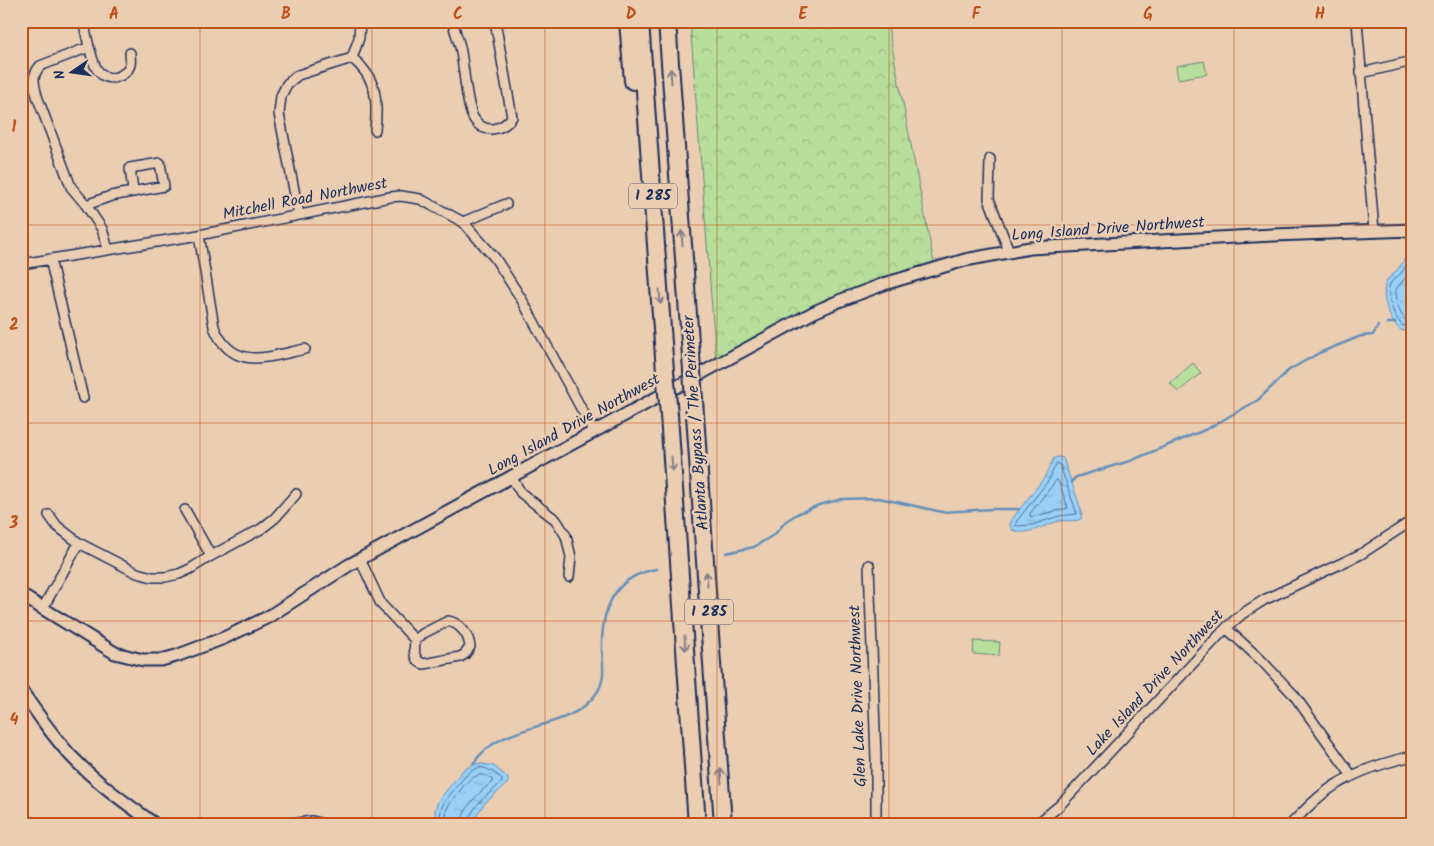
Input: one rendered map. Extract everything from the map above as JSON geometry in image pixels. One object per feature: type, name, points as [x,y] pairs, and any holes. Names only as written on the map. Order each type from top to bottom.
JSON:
[{"type":"highway","points":[[628,21],[642,188],[658,268]]},
{"type":"highway","name":"Atlanta Bypass / The Perimeter","points":[[640,21],[696,825]]},
{"type":"highway","name":"Atlanta Bypass / The Perimeter","points":[[667,21],[724,825]]},
{"type":"street","points":[[89,21],[85,28],[89,47],[99,73],[104,77],[111,78],[124,74],[130,66],[130,53]]},
{"type":"street","points":[[352,58],[359,38],[360,21]]},
{"type":"street","points":[[453,21],[460,46],[471,114],[479,126],[492,130],[504,125],[512,116],[495,21]]},
{"type":"street","points":[[1357,21],[1374,231]]},
{"type":"street","points":[[89,47],[46,62],[34,73],[34,83],[37,96],[71,187],[102,229],[108,249]]},
{"type":"street","points":[[352,58],[365,70],[374,87],[377,115],[375,130]]},
{"type":"street","points":[[299,215],[279,114],[281,96],[287,84],[298,75],[352,58]]},
{"type":"street","points":[[1361,73],[1413,61]]},
{"type":"street","points":[[990,159],[989,199],[1009,251]]},
{"type":"street","points":[[86,205],[133,191]]},
{"type":"street","name":"Mitchell Road Northwest","points":[[21,264],[199,234],[401,196],[420,199],[463,222],[495,258],[505,272],[594,432]]},
{"type":"street","points":[[463,222],[506,204]]},
{"type":"street","name":"Long Island Drive Northwest","points":[[21,595],[115,653],[144,660],[160,660],[176,656],[224,638],[268,617],[360,559],[814,312],[891,282],[965,260],[1030,248],[1413,230]]},
{"type":"street","points":[[199,234],[214,326],[218,337],[225,346],[237,355],[254,359],[305,349]]},
{"type":"street","points":[[50,259],[82,398]]},
{"type":"street","points":[[512,478],[521,493],[556,520],[566,536],[571,557],[569,577]]},
{"type":"street","points":[[49,515],[57,526],[79,543],[137,573],[152,577],[179,574],[261,529],[275,518],[296,494]]},
{"type":"street","points":[[185,510],[211,556]]},
{"type":"street","name":"Lake Island Drive Northwest","points":[[1036,825],[1059,806],[1226,628],[1242,614],[1264,600],[1361,554],[1413,520]]},
{"type":"street","points":[[43,608],[79,543]]},
{"type":"street","points":[[360,559],[382,604],[415,640],[414,655],[420,663],[424,664],[460,657],[470,647],[468,638],[461,628],[448,621],[424,633],[415,640]]},
{"type":"street","name":"Glen Lake Drive Northwest","points":[[869,565],[876,758],[876,825]]},
{"type":"street","points":[[1226,628],[1261,660],[1294,695],[1352,776]]},
{"type":"street","points":[[21,690],[46,726],[72,757],[105,787],[156,825]]},
{"type":"street","points":[[1290,825],[1323,793],[1352,776],[1389,761],[1413,756]]},
{"type":"street","points":[[284,825],[312,821],[327,825]]},
{"type":"green space","points":[[690,21],[887,21],[935,268],[827,298],[716,362]]},
{"type":"green space","points":[[1204,61],[1207,74],[1178,79],[1176,66]]},
{"type":"green space","points":[[1193,363],[1201,373],[1178,392],[1170,383]]},
{"type":"green space","points":[[974,641],[1000,642],[999,656],[973,654]]},
{"type":"water","points":[[1413,249],[1413,328],[1403,331],[1398,328],[1390,317],[1385,302],[1384,288],[1388,279]]},
{"type":"water","points":[[1054,458],[1063,458],[1082,512],[1081,519],[1060,521],[1024,532],[1012,530],[1010,525],[1012,519],[1044,478]]},
{"type":"water","points":[[477,763],[494,766],[508,778],[508,783],[485,803],[472,825],[436,825],[435,810],[438,801],[463,770]]},
{"type":"waterway","points":[[1387,323],[1395,323]]},
{"type":"waterway","points":[[1071,482],[1076,477],[1130,461],[1207,429],[1258,400],[1289,370],[1319,353],[1361,336],[1373,335],[1378,326]]},
{"type":"waterway","points":[[726,553],[754,547],[775,534],[786,521],[797,514],[819,505],[842,499],[879,498],[942,512],[1019,509]]},
{"type":"waterway","points":[[473,764],[485,750],[500,740],[552,722],[584,707],[596,694],[603,678],[602,635],[607,609],[613,597],[620,587],[630,579],[657,569]]}]
